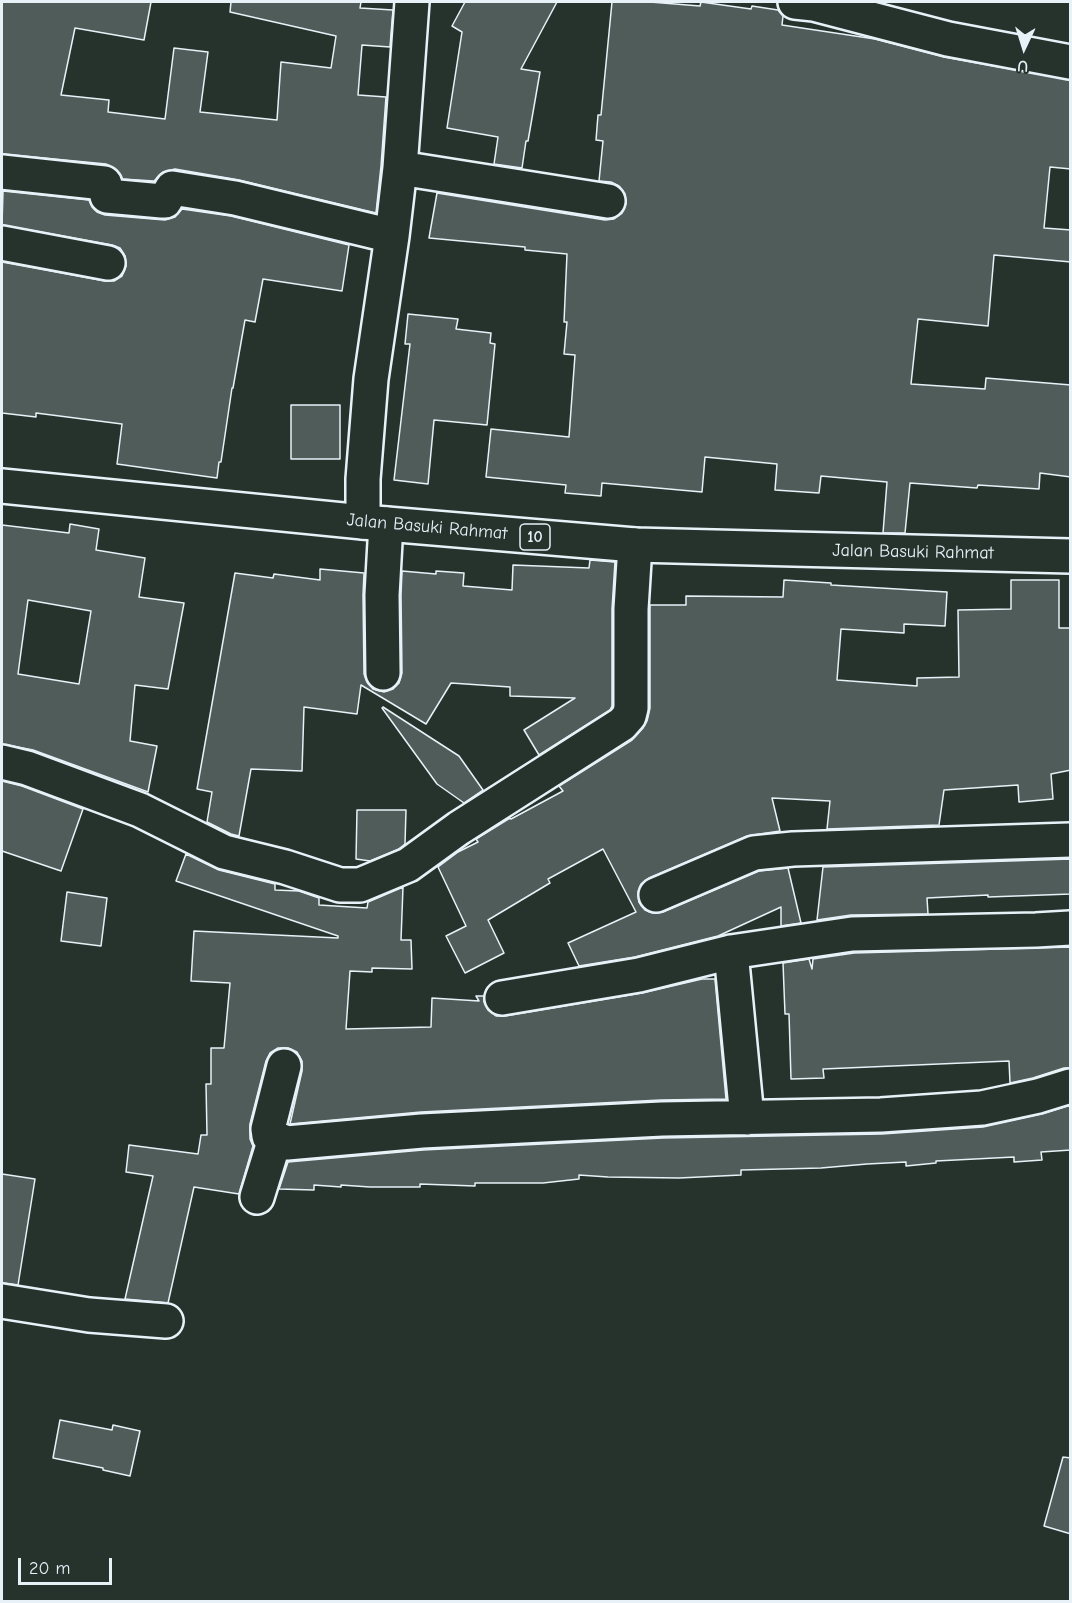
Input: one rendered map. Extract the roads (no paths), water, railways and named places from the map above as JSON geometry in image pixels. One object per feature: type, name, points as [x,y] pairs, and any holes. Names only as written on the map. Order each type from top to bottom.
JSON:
[{"type":"main road","points":[[383,673],[382,595],[375,523],[363,479],[371,379],[400,168],[412,2]]},
{"type":"main road","points":[[795,2],[814,4],[948,39],[1070,58]]},
{"type":"main road","points":[[400,168],[608,201]]},
{"type":"main road","points":[[2,172],[104,183],[107,196],[165,201],[172,188],[235,198],[392,236]]},
{"type":"main road","points":[[2,243],[108,263]]},
{"type":"main road","name":"Jalan Basuki Rahmat","points":[[2,486],[375,523],[635,545],[1071,556]]},
{"type":"main road","points":[[2,762],[27,768],[140,810],[224,852],[285,867],[340,885],[360,885],[408,865],[459,828],[622,724],[629,716],[635,545]]},
{"type":"main road","points":[[656,896],[754,853],[793,849],[1071,840]]},
{"type":"main road","points":[[502,998],[639,975],[731,952],[852,934],[1071,928]]},
{"type":"main road","points":[[731,952],[747,1118]]},
{"type":"main road","points":[[284,1066],[268,1129],[269,1136],[287,1143],[422,1131],[662,1119],[881,1115],[982,1108],[1071,1086]]},
{"type":"main road","points":[[257,1197],[275,1139]]},
{"type":"main road","points":[[2,1301],[89,1315],[166,1321]]}]
